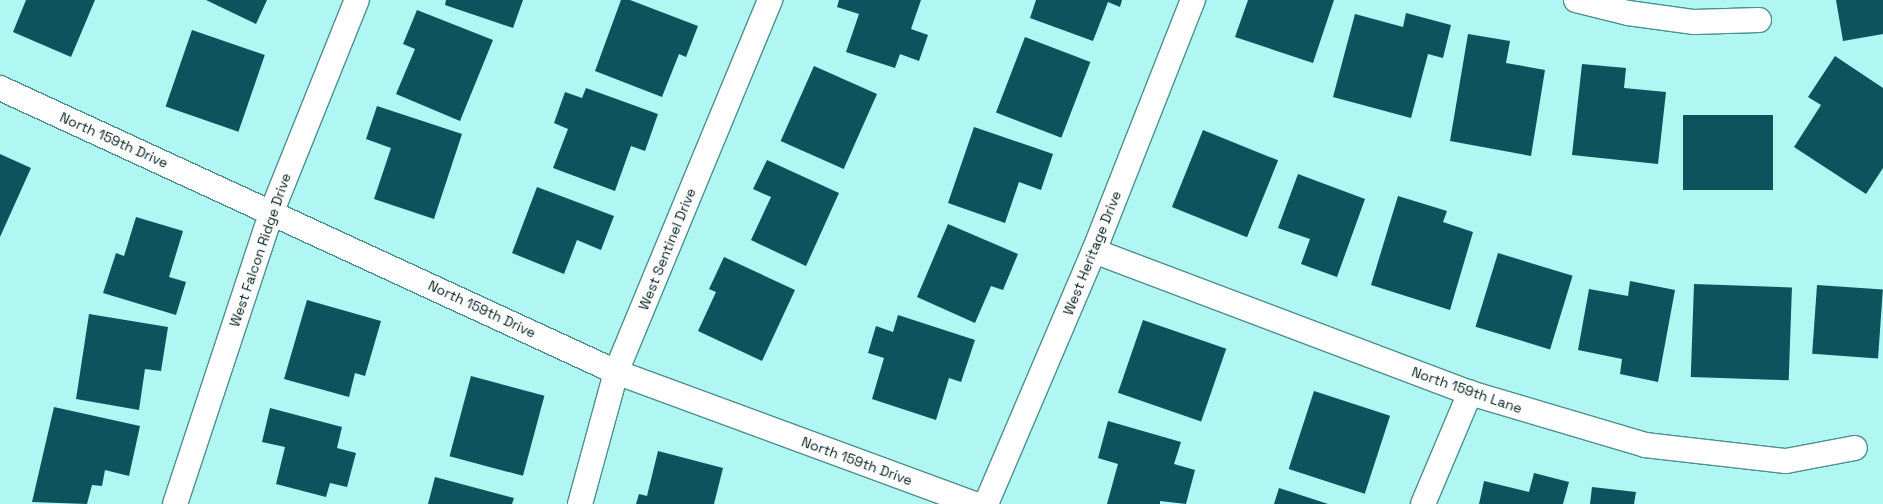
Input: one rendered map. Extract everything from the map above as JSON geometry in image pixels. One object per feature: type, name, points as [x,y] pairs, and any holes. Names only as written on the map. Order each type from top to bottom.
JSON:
[{"type":"street","name":"West Falcon Ridge Drive","points":[[175,504],[272,211],[357,0]]},
{"type":"street","name":"West Sentinel Drive","points":[[580,504],[616,372],[770,0]]},
{"type":"street","name":"West Heritage Drive","points":[[986,504],[1094,251],[1193,0]]},
{"type":"street","points":[[1576,0],[1628,13],[1694,22],[1759,20]]},
{"type":"street","name":"North 159th Drive","points":[[0,88],[272,211],[616,372],[975,504]]},
{"type":"street","name":"North 159th Lane","points":[[1094,251],[1470,393],[1645,444],[1786,461],[1855,448]]},
{"type":"street","points":[[1423,504],[1470,393]]},
{"type":"building","points":[[26,0],[95,0],[71,57],[13,32]]},
{"type":"building","points":[[206,0],[267,0],[256,24]]},
{"type":"building","points":[[446,0],[523,0],[513,28],[445,5]]},
{"type":"building","points":[[621,0],[630,0],[698,26],[686,57],[679,54],[662,97],[595,71]]},
{"type":"building","points":[[839,0],[921,0],[911,29],[928,35],[919,61],[900,54],[895,68],[846,52],[859,14],[837,7]]},
{"type":"building","points":[[1036,0],[1122,0],[1120,7],[1108,2],[1093,41],[1030,18]]},
{"type":"building","points":[[1248,0],[1334,0],[1313,63],[1235,37]]},
{"type":"building","points":[[1836,0],[1883,0],[1883,34],[1843,41]]},
{"type":"building","points":[[417,10],[493,40],[460,121],[396,94],[415,49],[403,44]]},
{"type":"building","points":[[1406,13],[1451,25],[1443,58],[1428,54],[1411,118],[1333,97],[1355,14],[1403,27]]},
{"type":"building","points":[[192,30],[265,55],[238,132],[166,107]]},
{"type":"building","points":[[1468,34],[1510,41],[1506,63],[1545,70],[1531,156],[1450,141]]},
{"type":"building","points":[[1025,37],[1090,62],[1061,138],[996,113]]},
{"type":"building","points":[[1835,56],[1883,88],[1883,168],[1866,194],[1794,147],[1821,105],[1808,97]]},
{"type":"building","points":[[1582,64],[1626,68],[1624,88],[1666,92],[1658,164],[1572,155]]},
{"type":"building","points":[[814,66],[877,94],[844,169],[781,141]]},
{"type":"building","points":[[586,88],[658,114],[645,151],[631,146],[615,191],[553,168],[568,129],[554,123],[565,92],[582,98]]},
{"type":"building","points":[[377,106],[462,134],[434,219],[374,199],[391,148],[366,139]]},
{"type":"building","points":[[1683,115],[1773,115],[1773,190],[1683,190]]},
{"type":"building","points":[[974,127],[1053,154],[1041,190],[1019,182],[1005,223],[948,203]]},
{"type":"building","points":[[1203,130],[1278,160],[1247,237],[1172,207]]},
{"type":"building","points":[[0,154],[31,168],[0,237]]},
{"type":"building","points":[[767,160],[839,193],[806,266],[751,240],[771,197],[753,189]]},
{"type":"building","points":[[1298,174],[1365,199],[1337,277],[1301,264],[1310,239],[1278,228]]},
{"type":"building","points":[[537,187],[614,216],[601,250],[577,240],[564,274],[512,253]]},
{"type":"building","points":[[1398,196],[1447,211],[1443,222],[1473,232],[1450,310],[1371,285]]},
{"type":"building","points":[[136,217],[183,231],[169,277],[186,282],[176,315],[103,293],[116,253],[124,256]]},
{"type":"building","points":[[948,224],[1018,254],[1003,290],[991,286],[975,323],[917,297]]},
{"type":"building","points":[[1498,253],[1573,276],[1550,349],[1475,327]]},
{"type":"building","points":[[724,257],[795,290],[762,361],[698,331],[716,292],[709,289]]},
{"type":"building","points":[[1630,281],[1675,290],[1658,382],[1620,374],[1622,359],[1578,350],[1589,289],[1628,296]]},
{"type":"building","points":[[1694,284],[1792,287],[1789,380],[1691,377]]},
{"type":"building","points":[[1817,285],[1883,290],[1878,358],[1812,354]]},
{"type":"building","points":[[307,300],[381,321],[365,376],[355,373],[349,397],[284,379]]},
{"type":"building","points":[[89,314],[168,327],[161,371],[145,369],[139,410],[76,399]]},
{"type":"building","points":[[898,315],[975,340],[961,382],[949,378],[936,420],[872,399],[884,358],[868,353],[876,326],[893,332]]},
{"type":"building","points":[[1143,320],[1226,349],[1201,421],[1118,393]]},
{"type":"building","points":[[471,376],[544,396],[523,476],[450,456]]},
{"type":"building","points":[[1314,391],[1390,416],[1365,494],[1289,469]]},
{"type":"building","points":[[54,407],[140,426],[129,476],[105,470],[102,486],[92,485],[87,504],[32,502]]},
{"type":"building","points":[[270,408],[342,427],[337,448],[356,453],[347,487],[330,483],[326,497],[276,484],[285,447],[262,442]]},
{"type":"building","points":[[1108,421],[1181,442],[1174,464],[1195,470],[1186,504],[1160,501],[1160,504],[1107,504],[1118,464],[1098,458]]},
{"type":"building","points":[[658,451],[723,468],[714,504],[636,504],[639,494],[647,496]]},
{"type":"building","points":[[1534,473],[1569,482],[1563,504],[1479,504],[1484,481],[1529,492]]},
{"type":"building","points":[[435,477],[514,498],[512,504],[428,504]]},
{"type":"building","points":[[1592,487],[1636,492],[1634,504],[1590,504]]},
{"type":"building","points":[[1279,488],[1328,504],[1274,504]]}]
